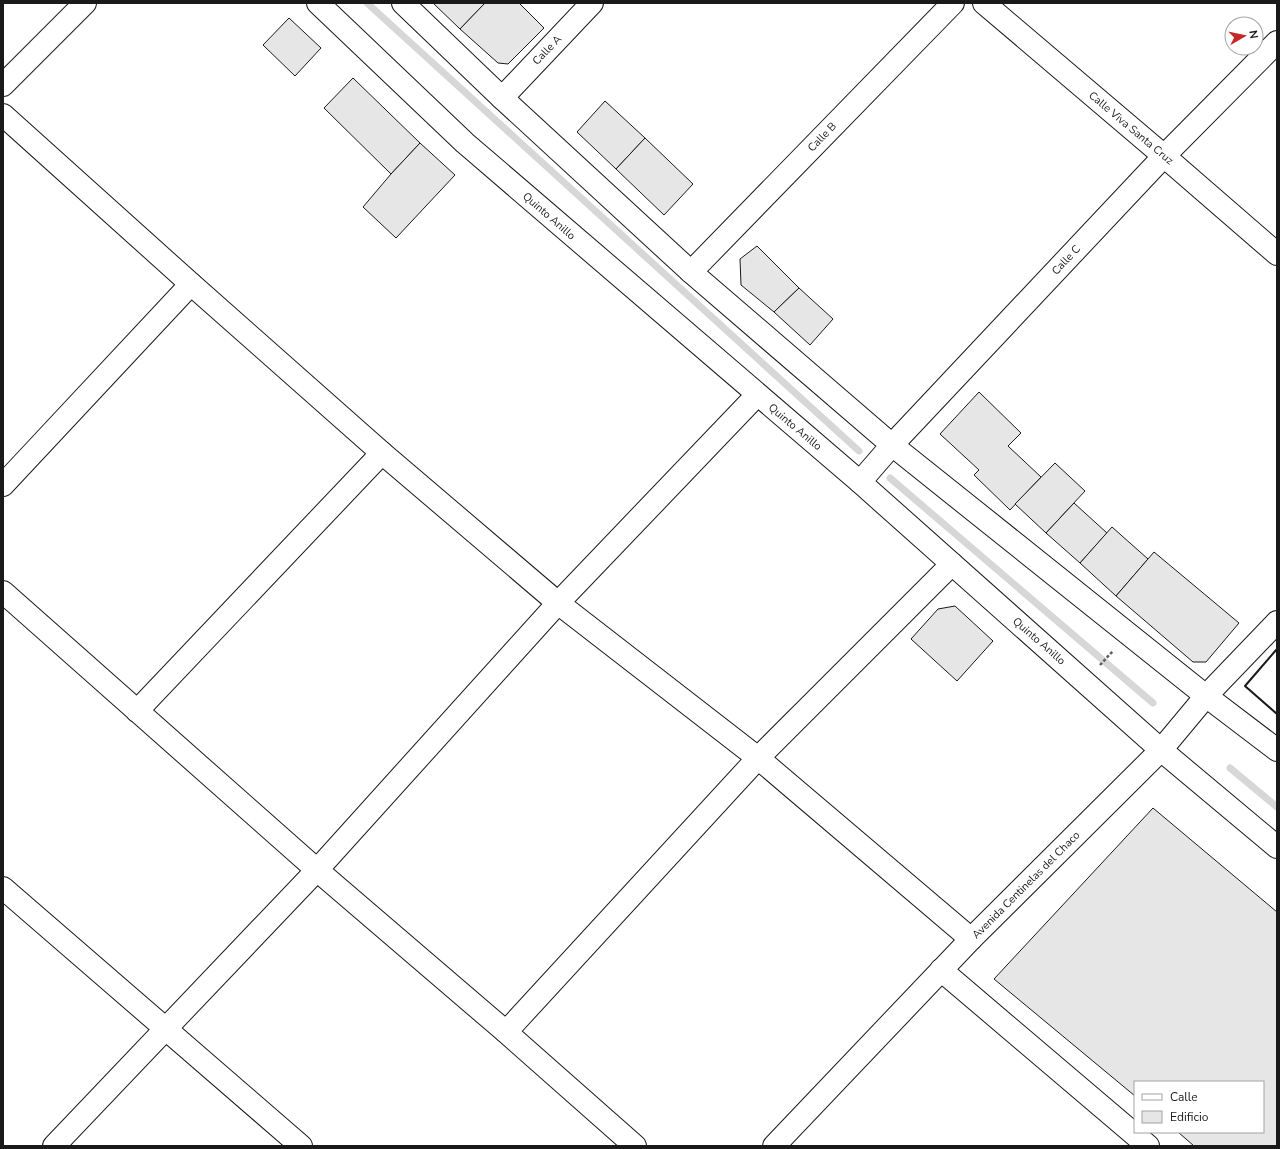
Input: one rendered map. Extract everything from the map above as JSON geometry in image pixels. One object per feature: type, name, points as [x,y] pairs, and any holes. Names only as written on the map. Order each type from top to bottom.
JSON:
[{"type":"street","points":[[5,79],[85,3]]},
{"type":"street","name":"Quinto Anillo","points":[[318,3],[465,144],[860,482],[1161,750],[1277,847]]},
{"type":"street","points":[[403,3],[502,98],[692,272],[892,445],[1206,696],[1277,750]]},
{"type":"street","name":"Calle A","points":[[502,98],[592,3]]},
{"type":"street","name":"Calle B","points":[[692,272],[953,3]]},
{"type":"street","name":"Calle Viva Santa Cruz","points":[[984,3],[1277,254]]},
{"type":"street","name":"Calle C","points":[[860,482],[892,445],[1164,156],[1277,42]]},
{"type":"street","points":[[3,115],[382,453],[558,603],[758,758],[971,939]]},
{"type":"street","points":[[3,484],[191,284]]},
{"type":"street","points":[[54,1146],[317,870],[558,603],[757,395]]},
{"type":"street","points":[[137,711],[382,453]]},
{"type":"street","points":[[506,1032],[758,758],[952,564]]},
{"type":"street","points":[[3,592],[317,870],[506,1032],[635,1146]]},
{"type":"street","name":"Avenida Centinelas del Chaco","points":[[774,1146],[971,939],[1161,750],[1206,696],[1277,622]]},
{"type":"street","points":[[3,888],[301,1146]]},
{"type":"street","points":[[941,970],[1148,1146]]},
{"type":"path","points":[[1096,670],[1115,648]]},
{"type":"building","points":[[433,3],[485,3],[460,29]]},
{"type":"building","points":[[485,3],[519,3],[544,28],[508,64],[498,63],[460,29]]},
{"type":"building","points":[[289,18],[321,48],[295,76],[263,45]]},
{"type":"building","points":[[353,78],[420,143],[391,174],[324,108]]},
{"type":"building","points":[[605,101],[645,138],[616,169],[577,132]]},
{"type":"building","points":[[645,138],[693,184],[664,215],[616,169]]},
{"type":"building","points":[[420,143],[455,175],[396,238],[363,207]]},
{"type":"building","points":[[757,246],[799,288],[774,312],[741,285],[740,259]]},
{"type":"building","points":[[799,288],[833,319],[810,345],[774,312]]},
{"type":"building","points":[[979,392],[1021,433],[1008,446],[1041,477],[1010,510],[974,475],[979,470],[940,434]]},
{"type":"building","points":[[1055,463],[1085,491],[1046,533],[1015,504]]},
{"type":"building","points":[[1074,503],[1107,533],[1080,563],[1046,533]]},
{"type":"building","points":[[1112,527],[1148,559],[1116,596],[1080,563]]},
{"type":"building","points":[[1154,552],[1239,623],[1206,662],[1193,662],[1116,596]]},
{"type":"building","points":[[955,606],[993,641],[957,681],[911,639],[938,609]]},
{"type":"building","points":[[1153,808],[1277,912],[1277,1146],[1194,1146],[1179,1133],[1264,1133],[1264,1081],[1134,1081],[1134,1095],[994,979]]},
{"type":"waterway","points":[[367,3],[859,451]]},
{"type":"waterway","points":[[890,478],[1153,703]]},
{"type":"waterway","points":[[1230,768],[1277,807]]},
{"type":"fence","points":[[1277,649],[1245,686],[1277,714]]},
{"type":"wall","points":[[1277,649],[1245,686],[1277,714]]}]
